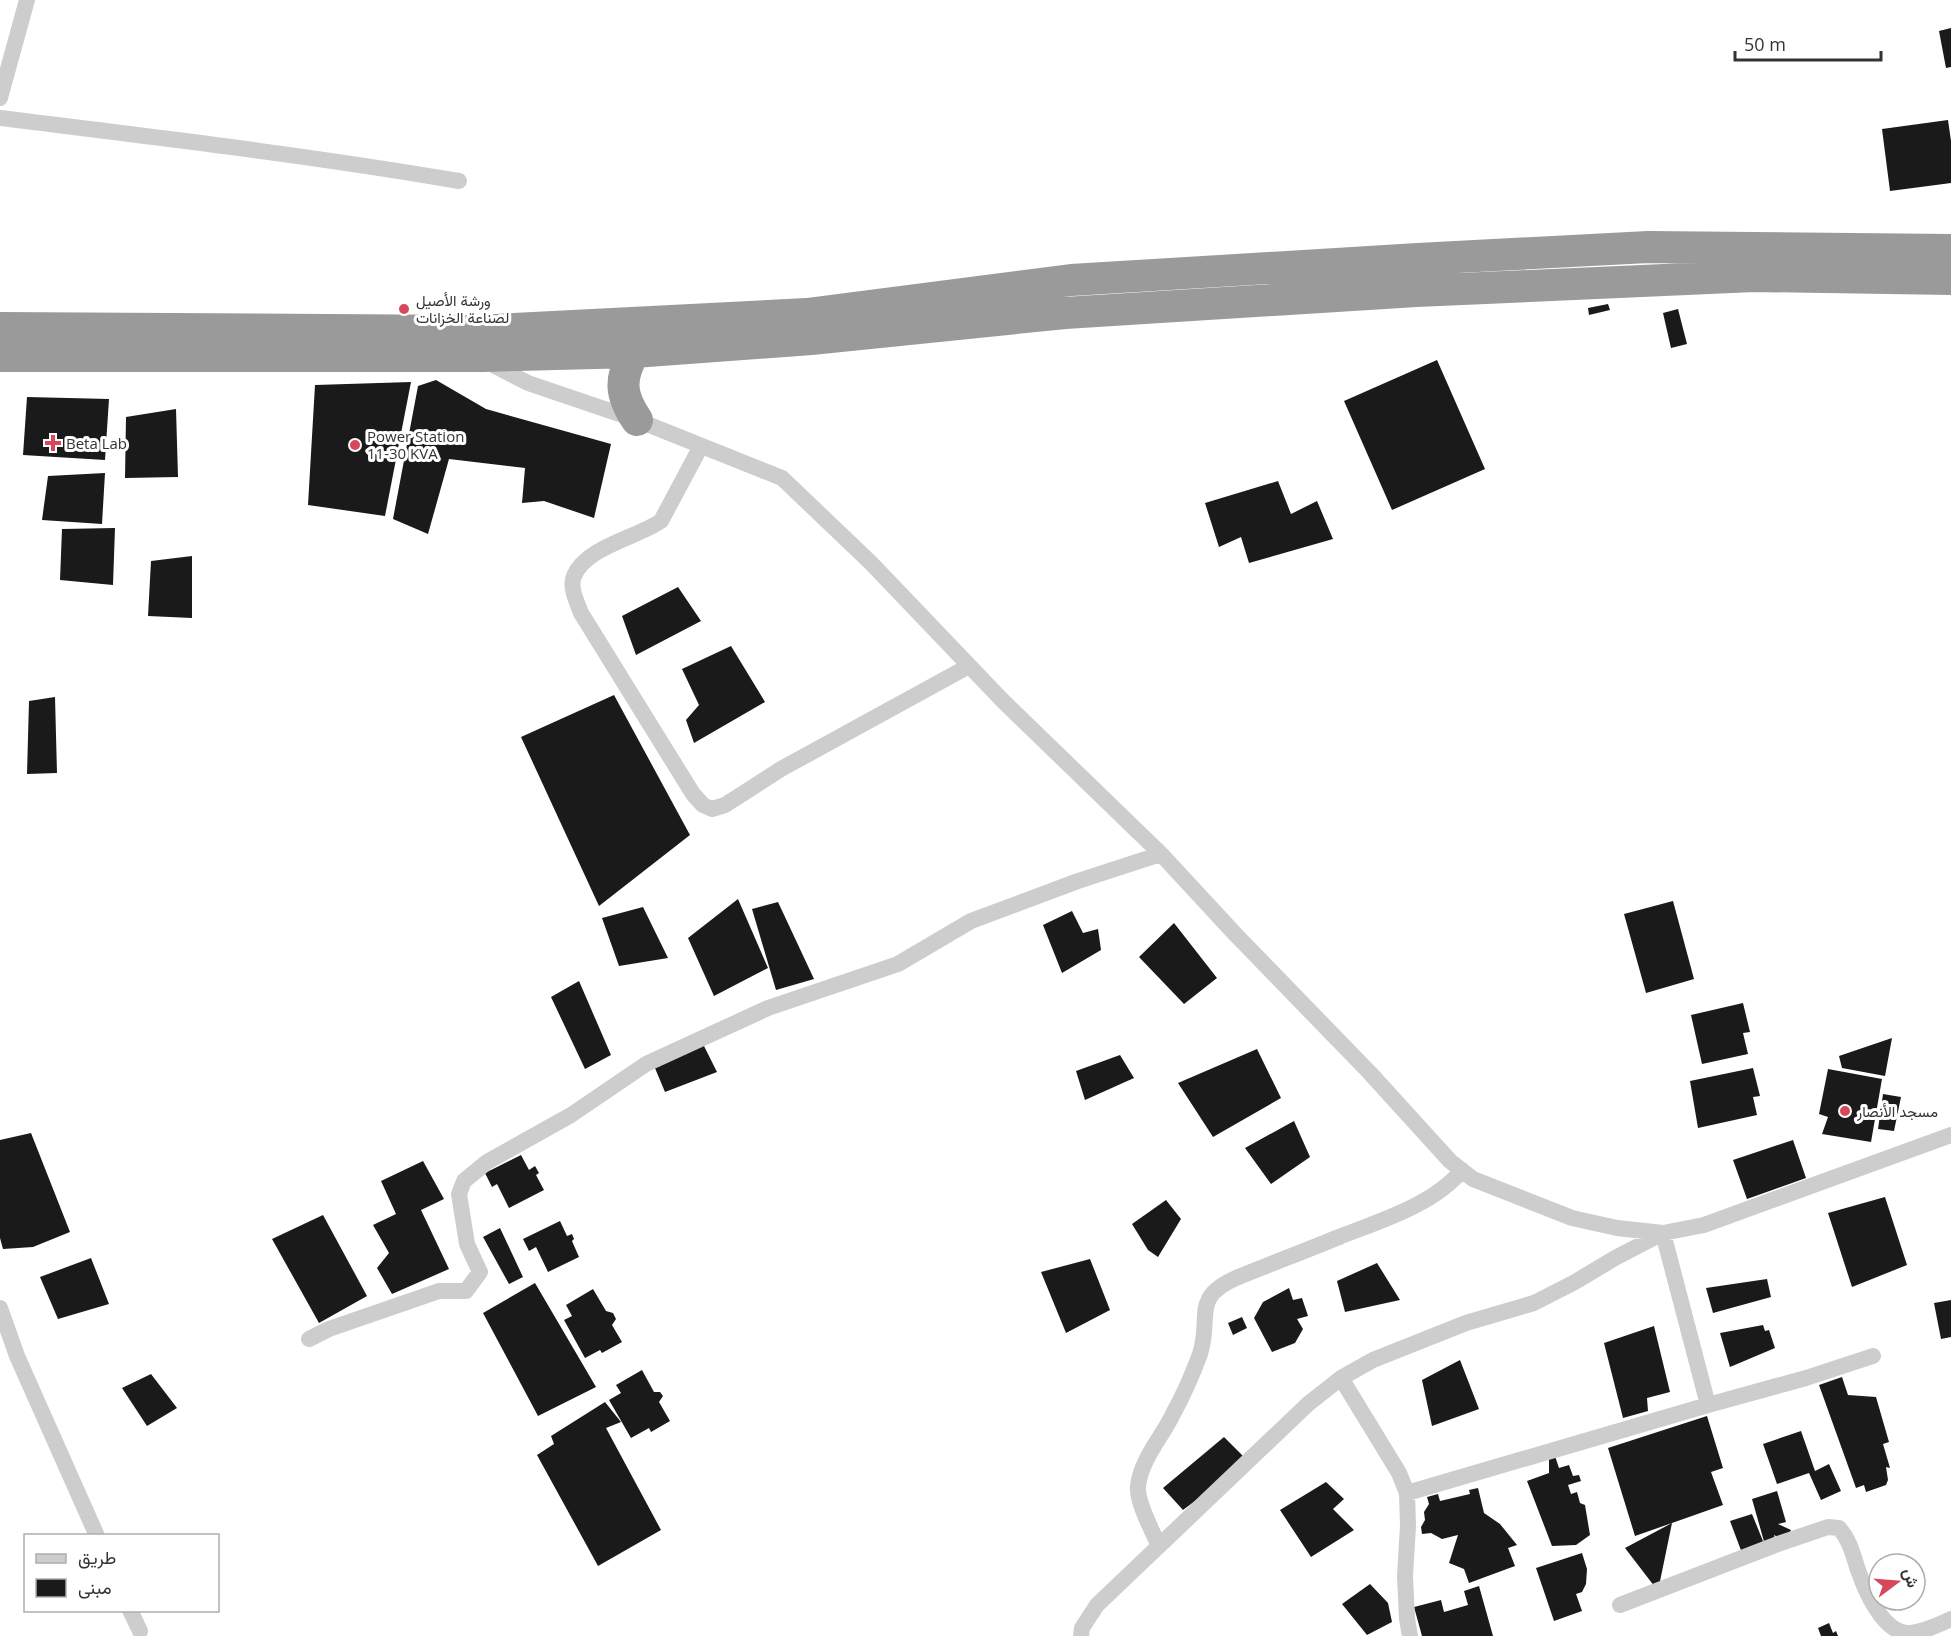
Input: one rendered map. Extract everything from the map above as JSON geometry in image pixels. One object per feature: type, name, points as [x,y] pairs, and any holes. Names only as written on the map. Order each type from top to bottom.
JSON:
[{"type":"highway","points":[[0,356],[478,344],[807,314],[1071,280],[1418,259],[1648,247],[1951,250]]},
{"type":"highway","points":[[0,328],[478,344],[634,352],[811,339],[1065,313],[1416,291],[1754,276],[1951,279]]},
{"type":"highway","points":[[634,352],[625,368],[623,387],[627,405],[637,420]]},
{"type":"street","points":[[0,98],[27,0]]},
{"type":"street","points":[[0,118],[234,147],[459,181]]},
{"type":"street","points":[[478,344],[495,366],[528,383],[637,420],[782,478],[871,563],[969,666],[1161,854],[1370,1073],[1450,1161],[1473,1179],[1572,1218],[1617,1228],[1664,1233]]},
{"type":"street","points":[[701,446],[660,521],[650,529],[610,545],[583,563],[573,578],[574,595],[581,613],[693,794],[703,805],[712,809],[725,805],[781,769],[969,666]]},
{"type":"street","points":[[309,1339],[329,1329],[439,1291],[466,1291],[480,1272],[467,1244],[459,1194],[464,1181],[487,1162],[571,1115],[646,1064],[768,1008],[898,964],[971,921],[1078,881],[1161,854]]},
{"type":"street","points":[[1081,1636],[1082,1628],[1097,1605],[1308,1404],[1341,1378],[1373,1360],[1466,1323],[1534,1303],[1664,1233],[1704,1225],[1951,1135]]},
{"type":"street","points":[[1159,1546],[1139,1496],[1138,1487],[1142,1469],[1174,1413],[1200,1352],[1207,1301],[1213,1292],[1221,1285],[1236,1278],[1377,1222],[1432,1197],[1453,1182],[1462,1170]]},
{"type":"street","points":[[1664,1233],[1708,1405]]},
{"type":"street","points":[[0,1308],[17,1356],[96,1534]]},
{"type":"street","points":[[1407,1493],[1806,1378],[1873,1356]]},
{"type":"street","points":[[1341,1378],[1399,1473],[1407,1493],[1406,1598],[1410,1636]]},
{"type":"street","points":[[1620,1605],[1828,1527],[1839,1528],[1847,1537],[1864,1588],[1891,1628],[1907,1633],[1928,1629],[1951,1619]]},
{"type":"street","points":[[130,1612],[140,1631]]},
{"type":"building","points":[[1951,28],[1951,67],[1946,68],[1939,31]]},
{"type":"building","points":[[1948,120],[1951,141],[1951,183],[1890,191],[1882,129]]},
{"type":"building","points":[[1608,304],[1610,310],[1589,315],[1588,308]]},
{"type":"building","points":[[1678,309],[1687,344],[1671,348],[1663,313]]},
{"type":"building","points":[[1437,360],[1485,469],[1392,510],[1344,401]]},
{"type":"building","points":[[436,380],[486,409],[611,444],[594,518],[544,501],[522,503],[525,468],[449,459],[428,534],[393,519],[418,386]]},
{"type":"building","name":"Power Station 11-30 KVA","points":[[411,382],[385,516],[308,505],[315,385]]},
{"type":"building","points":[[27,397],[109,399],[105,460],[23,455]]},
{"type":"building","points":[[176,409],[178,477],[125,478],[126,417]]},
{"type":"building","points":[[105,473],[102,524],[42,520],[48,476]]},
{"type":"building","points":[[1278,481],[1291,514],[1317,501],[1333,539],[1249,563],[1241,537],[1219,547],[1205,503]]},
{"type":"building","points":[[115,528],[113,585],[60,580],[62,529]]},
{"type":"building","points":[[192,556],[192,618],[148,616],[151,561]]},
{"type":"building","points":[[678,587],[701,621],[636,655],[622,616]]},
{"type":"building","points":[[731,646],[765,702],[694,743],[686,720],[699,705],[682,669]]},
{"type":"building","points":[[614,695],[690,835],[599,906],[521,737]]},
{"type":"building","points":[[55,697],[57,773],[27,774],[29,701]]},
{"type":"building","points":[[738,899],[768,968],[714,996],[688,938]]},
{"type":"building","points":[[1673,901],[1694,979],[1646,993],[1624,914]]},
{"type":"building","points":[[778,902],[814,979],[776,990],[752,909]]},
{"type":"building","points":[[643,907],[668,958],[619,966],[602,918]]},
{"type":"building","points":[[1072,911],[1083,933],[1098,929],[1101,950],[1062,973],[1043,925]]},
{"type":"building","points":[[1174,923],[1217,978],[1184,1004],[1139,957]]},
{"type":"building","points":[[579,981],[611,1055],[585,1069],[551,997]]},
{"type":"building","points":[[1743,1003],[1750,1032],[1743,1033],[1748,1054],[1702,1064],[1691,1015]]},
{"type":"building","points":[[700,1038],[717,1072],[665,1092],[652,1061]]},
{"type":"building","points":[[1892,1038],[1885,1076],[1842,1068],[1839,1056]]},
{"type":"building","points":[[1257,1049],[1281,1098],[1213,1137],[1178,1083]]},
{"type":"building","points":[[1120,1055],[1134,1078],[1085,1100],[1076,1071]]},
{"type":"building","points":[[1753,1068],[1760,1096],[1753,1097],[1757,1115],[1698,1128],[1690,1081]]},
{"type":"building","points":[[1828,1069],[1882,1079],[1871,1142],[1822,1134],[1828,1117],[1819,1114]]},
{"type":"building","points":[[1883,1094],[1901,1097],[1894,1131],[1878,1129]]},
{"type":"building","points":[[1294,1121],[1310,1157],[1271,1184],[1245,1148]]},
{"type":"building","points":[[31,1133],[70,1232],[33,1247],[3,1249],[0,1238],[0,1140]]},
{"type":"building","points":[[1793,1140],[1806,1178],[1747,1199],[1733,1160]]},
{"type":"building","points":[[521,1155],[529,1170],[535,1166],[539,1173],[536,1175],[544,1190],[509,1208],[497,1184],[492,1187],[485,1173]]},
{"type":"building","points":[[423,1161],[444,1199],[421,1210],[449,1269],[392,1294],[377,1268],[389,1253],[373,1225],[396,1214],[381,1181]]},
{"type":"building","points":[[1885,1197],[1907,1265],[1852,1287],[1828,1213]]},
{"type":"building","points":[[1166,1200],[1181,1219],[1158,1257],[1148,1250],[1132,1224]]},
{"type":"building","points":[[323,1215],[367,1296],[319,1323],[272,1239]]},
{"type":"building","points":[[560,1221],[567,1236],[572,1234],[574,1239],[572,1241],[579,1257],[548,1272],[536,1247],[529,1251],[523,1239]]},
{"type":"building","points":[[500,1228],[523,1277],[509,1284],[483,1237]]},
{"type":"building","points":[[91,1258],[109,1304],[58,1319],[40,1277]]},
{"type":"building","points":[[1090,1259],[1110,1310],[1066,1333],[1041,1272]]},
{"type":"building","points":[[1377,1263],[1400,1300],[1345,1312],[1337,1281]]},
{"type":"building","points":[[1767,1279],[1771,1297],[1713,1313],[1706,1288]]},
{"type":"building","points":[[535,1283],[596,1387],[538,1416],[483,1313]]},
{"type":"building","points":[[1289,1288],[1293,1300],[1302,1298],[1308,1316],[1297,1319],[1303,1329],[1295,1343],[1272,1352],[1254,1318],[1263,1302]]},
{"type":"building","points":[[593,1289],[606,1311],[613,1313],[616,1319],[612,1325],[622,1342],[602,1353],[600,1350],[585,1358],[564,1320],[572,1316],[566,1305]]},
{"type":"building","points":[[1951,1300],[1951,1337],[1941,1339],[1934,1303]]},
{"type":"building","points":[[1242,1317],[1247,1328],[1233,1335],[1228,1323]]},
{"type":"building","points":[[1763,1325],[1765,1331],[1769,1330],[1775,1348],[1730,1367],[1720,1333]]},
{"type":"building","points":[[1654,1326],[1670,1392],[1647,1398],[1648,1411],[1623,1418],[1604,1343]]},
{"type":"building","points":[[1460,1360],[1479,1409],[1432,1426],[1422,1380]]},
{"type":"building","points":[[642,1370],[654,1392],[660,1392],[663,1396],[659,1402],[670,1421],[651,1432],[649,1428],[631,1438],[609,1400],[621,1393],[616,1385]]},
{"type":"building","points":[[151,1374],[177,1408],[147,1426],[122,1388]]},
{"type":"building","points":[[1842,1377],[1848,1395],[1876,1397],[1889,1442],[1883,1444],[1890,1468],[1886,1467],[1888,1480],[1886,1485],[1866,1492],[1864,1485],[1856,1488],[1819,1385]]},
{"type":"building","points":[[605,1402],[621,1422],[606,1428],[661,1530],[598,1566],[537,1455],[554,1444],[551,1436]]},
{"type":"building","points":[[1707,1416],[1723,1468],[1711,1472],[1723,1505],[1635,1536],[1608,1448]]},
{"type":"building","points":[[1801,1431],[1815,1471],[1829,1464],[1841,1491],[1821,1500],[1809,1473],[1777,1484],[1763,1444]]},
{"type":"building","points":[[1224,1437],[1248,1461],[1183,1510],[1163,1488]]},
{"type":"building","points":[[1555,1456],[1559,1468],[1569,1465],[1573,1476],[1579,1475],[1581,1481],[1568,1485],[1571,1494],[1577,1492],[1580,1503],[1585,1505],[1590,1535],[1576,1545],[1552,1546],[1527,1481],[1549,1473],[1549,1458]]},
{"type":"building","points":[[1326,1482],[1344,1499],[1333,1509],[1354,1530],[1311,1557],[1280,1510]]},
{"type":"building","points":[[1478,1488],[1484,1513],[1500,1524],[1517,1545],[1508,1548],[1515,1566],[1469,1583],[1464,1569],[1449,1563],[1458,1535],[1442,1539],[1431,1533],[1422,1534],[1421,1527],[1425,1520],[1424,1512],[1429,1504],[1427,1497],[1438,1494],[1440,1501],[1470,1494],[1469,1490]]},
{"type":"building","points":[[1777,1491],[1786,1522],[1778,1524],[1791,1530],[1786,1541],[1774,1535],[1776,1542],[1765,1545],[1752,1499]]},
{"type":"building","points":[[1752,1514],[1765,1546],[1742,1553],[1730,1521]]},
{"type":"building","points":[[1672,1523],[1658,1591],[1625,1548]]},
{"type":"building","points":[[1582,1553],[1587,1569],[1586,1584],[1582,1592],[1576,1594],[1582,1611],[1554,1621],[1536,1568]]},
{"type":"building","points":[[1370,1584],[1388,1603],[1392,1622],[1367,1635],[1342,1604]]},
{"type":"building","points":[[1479,1586],[1493,1636],[1422,1636],[1414,1607],[1441,1600],[1444,1612],[1468,1605],[1464,1591]]},
{"type":"building","points":[[1829,1623],[1833,1633],[1836,1631],[1838,1636],[1821,1636],[1818,1628]]},
{"type":"place","name":"ورشة الأصيل لصناعة الخزانات","points":[[404,309]]},
{"type":"place","name":"Beta Lab","points":[[53,443]]},
{"type":"place","name":"Power Station 11-30 KVA","points":[[355,445]]},
{"type":"place","name":"مسجد الأنصار","points":[[1845,1111]]}]
